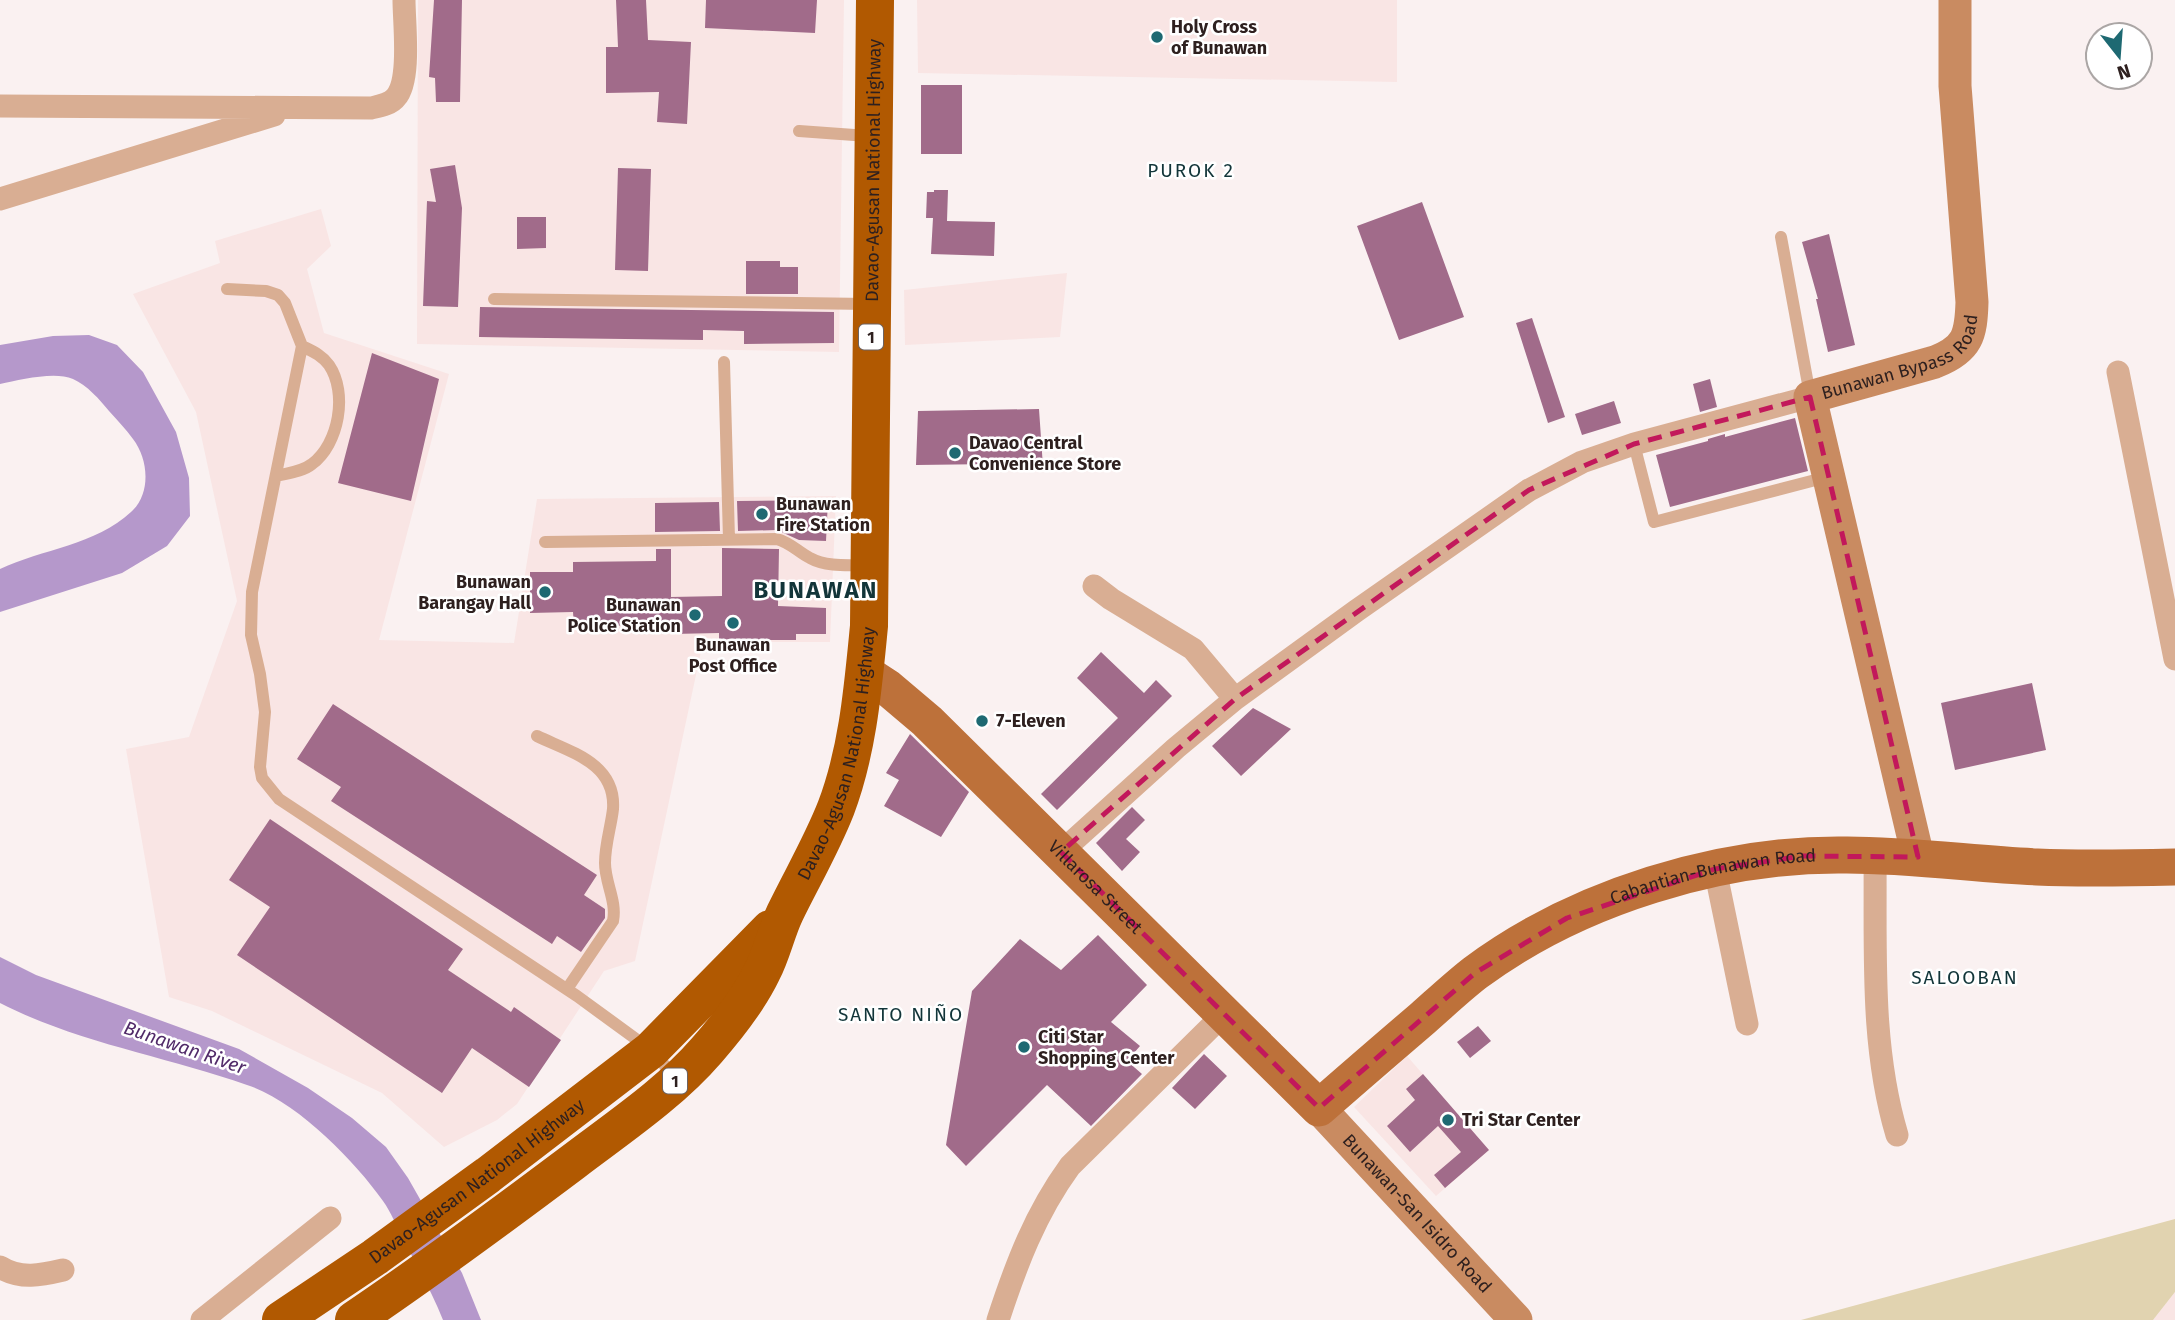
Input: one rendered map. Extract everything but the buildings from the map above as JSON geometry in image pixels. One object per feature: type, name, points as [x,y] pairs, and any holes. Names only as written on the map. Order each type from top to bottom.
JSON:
[{"type":"highway","name":"Davao-Agusan National Highway","points":[[354,1320],[515,1205],[677,1080],[706,1051],[744,1005],[763,971],[784,915],[807,873],[836,806],[853,746],[865,673],[869,626],[874,0]]},
{"type":"highway","name":"Davao-Agusan National Highway","points":[[281,1320],[375,1257],[488,1175],[651,1050],[784,915]]},
{"type":"main road","name":"Villarosa Street","points":[[865,673],[888,688],[927,721],[1319,1108]]},
{"type":"main road","name":"Cabantian-Bunawan Road","points":[[1319,1108],[1475,973],[1512,948],[1567,918],[1674,878],[1803,856],[1918,857],[2036,867],[2175,867]]},
{"type":"street","points":[[0,106],[371,108],[396,98],[402,86],[405,71],[404,0]]},
{"type":"street","name":"Bunawan Bypass Road","points":[[1918,857],[1810,397],[1936,362],[1949,357],[1969,336],[1972,302],[1955,86],[1955,0]]},
{"type":"street","points":[[0,199],[297,108]]},
{"type":"street","points":[[2118,372],[2166,559],[2175,659]]},
{"type":"street","points":[[1061,852],[1175,748],[1235,699],[1529,490],[1583,462],[1634,444],[1810,397]]},
{"type":"street","points":[[1094,586],[1193,649],[1235,699]]},
{"type":"street","points":[[1875,855],[1878,1045],[1888,1104],[1897,1135]]},
{"type":"street","points":[[1715,869],[1747,1024]]},
{"type":"street","points":[[998,1320],[1016,1263],[1034,1223],[1058,1182],[1077,1158],[1224,1014]]},
{"type":"street","name":"Bunawan-San Isidro Road","points":[[1319,1108],[1516,1320]]},
{"type":"street","points":[[202,1320],[330,1219]]},
{"type":"street","points":[[0,1267],[30,1275],[63,1270]]},
{"type":"lane","points":[[799,131],[873,136]]},
{"type":"lane","points":[[1782,237],[1810,397]]},
{"type":"lane","points":[[227,289],[265,291],[278,295],[285,303],[302,346],[252,592],[251,635],[265,712],[260,767],[262,778],[279,799],[567,989],[651,1050],[677,1080]]},
{"type":"lane","points":[[494,299],[872,304]]},
{"type":"lane","points":[[276,476],[309,467],[323,455],[332,439],[337,418],[337,386],[333,373],[328,363],[319,355],[302,346]]},
{"type":"lane","points":[[724,362],[729,539]]},
{"type":"lane","points":[[1634,444],[1654,522],[1829,476]]},
{"type":"lane","points":[[545,542],[777,539],[786,541],[820,563],[869,565]]},
{"type":"lane","points":[[537,736],[603,772],[612,796],[604,866],[615,912],[613,921],[567,989]]},
{"type":"highlighted area","points":[[1810,397],[1918,857],[1803,856],[1715,869],[1567,918],[1475,973],[1319,1108],[1061,852],[1235,699],[1529,490],[1634,444]]},
{"type":"shaded area","points":[[418,0],[844,0],[839,352],[417,344]]},
{"type":"shaded area","name":"Holy Cross of Bunawan","points":[[917,0],[1397,0],[1397,82],[918,73]]},
{"type":"shaded area","points":[[321,209],[331,246],[307,269],[324,333],[449,374],[379,640],[514,643],[537,499],[836,496],[830,642],[703,642],[635,961],[604,971],[517,1104],[497,1120],[444,1147],[382,1093],[212,1011],[169,997],[126,749],[189,737],[237,601],[196,412],[133,294],[220,263],[215,241]]},
{"type":"shaded area","points":[[1067,273],[1060,337],[905,345],[904,290]]},
{"type":"shaded area","points":[[1407,1056],[1489,1150],[1436,1196],[1354,1107]]},
{"type":"shaded area","points":[[2175,1219],[2175,1292],[2153,1320],[1801,1320]]},
{"type":"shaded area","points":[[2175,1292],[2175,1320],[2153,1320]]},
{"type":"water","points":[[89,335],[117,345],[143,372],[176,432],[189,478],[190,516],[167,546],[122,573],[0,612],[0,569],[102,532],[131,512],[145,487],[145,467],[138,447],[83,385],[73,379],[56,376],[0,384],[0,345],[53,336]]},
{"type":"water","name":"Bunawan River","points":[[0,957],[36,975],[239,1049],[308,1088],[352,1118],[386,1147],[408,1178],[462,1273],[481,1320],[443,1320],[383,1201],[340,1150],[304,1118],[266,1093],[247,1085],[60,1029],[0,1003]]},
{"type":"place","name":"Holy Cross of Bunawan","points":[[1157,37]]},
{"type":"place","name":"Davao Central Convenience Store","points":[[955,453]]},
{"type":"place","name":"Bunawan Fire Station","points":[[762,514]]},
{"type":"place","name":"Bunawan Barangay Hall","points":[[545,592]]},
{"type":"place","name":"Bunawan Police Station","points":[[695,615]]},
{"type":"place","name":"Bunawan Post Office","points":[[733,623]]},
{"type":"place","name":"7-Eleven","points":[[982,721]]},
{"type":"place","name":"Citi Star Shopping Center","points":[[1024,1047]]},
{"type":"place","name":"Tri Star Center","points":[[1448,1120]]},
{"type":"district","name":"PUROK 2","points":[[1191,170]]},
{"type":"district","name":"BUNAWAN","points":[[816,590]]},
{"type":"district","name":"SALOOBAN","points":[[1965,977]]},
{"type":"district","name":"SANTO NIÑO","points":[[901,1014]]}]
